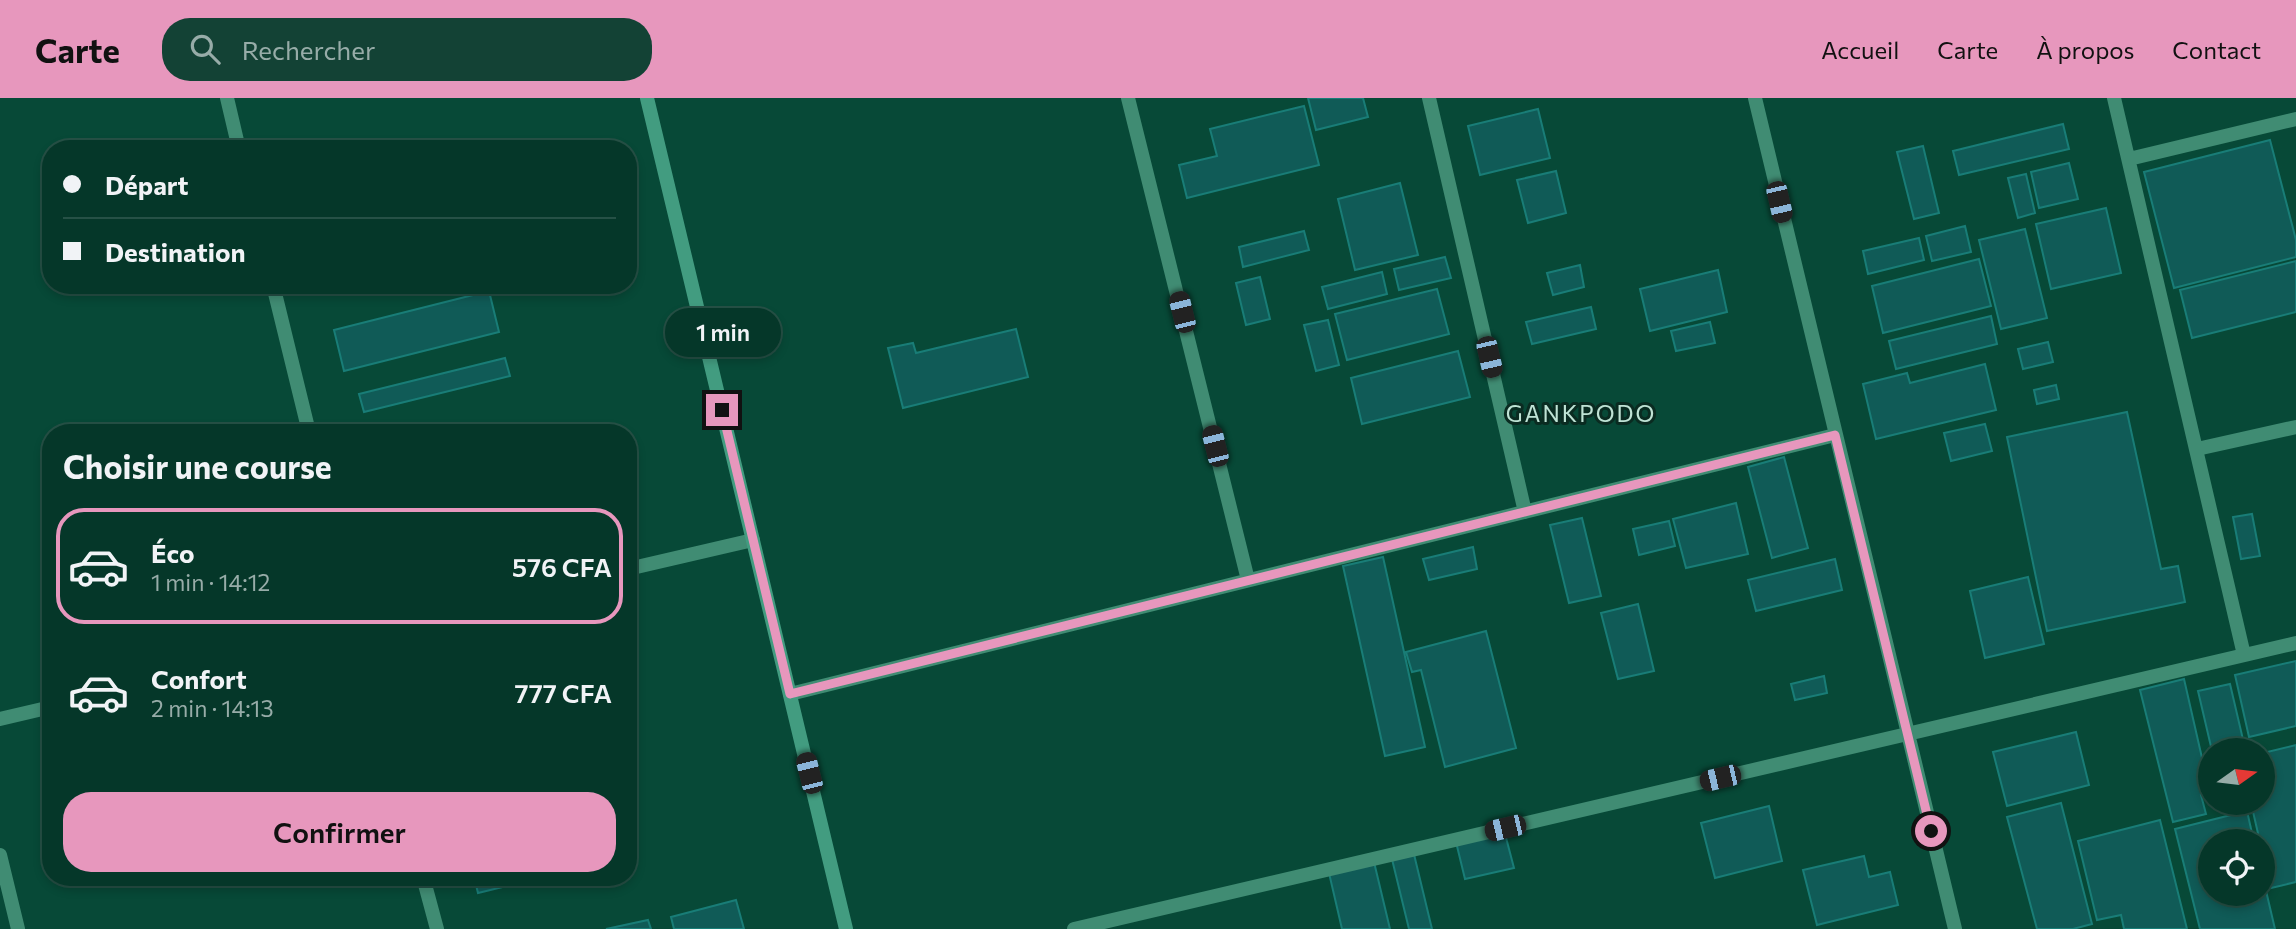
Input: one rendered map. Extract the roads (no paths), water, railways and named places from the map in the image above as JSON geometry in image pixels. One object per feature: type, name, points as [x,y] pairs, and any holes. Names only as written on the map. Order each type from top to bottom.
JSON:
[{"type":"street","points":[[227,98],[237,140]]},
{"type":"street","points":[[647,98],[846,929]]},
{"type":"street","points":[[1128,98],[1248,580]]},
{"type":"street","points":[[1429,98],[1525,512]]},
{"type":"street","points":[[1755,98],[1955,929]]},
{"type":"street","points":[[2114,98],[2244,655]]},
{"type":"street","points":[[2129,159],[2296,120]]},
{"type":"street","points":[[275,294],[307,424]]},
{"type":"street","points":[[2197,449],[2296,427]]},
{"type":"street","points":[[790,694],[1835,435]]},
{"type":"street","points":[[637,567],[753,540]]},
{"type":"street","points":[[1074,929],[2296,643]]},
{"type":"street","points":[[0,719],[42,709]]},
{"type":"street","points":[[0,855],[18,929]]},
{"type":"street","points":[[425,886],[437,929]]},
{"type":"district","name":"GANKPODO","points":[[1581,413]]}]
